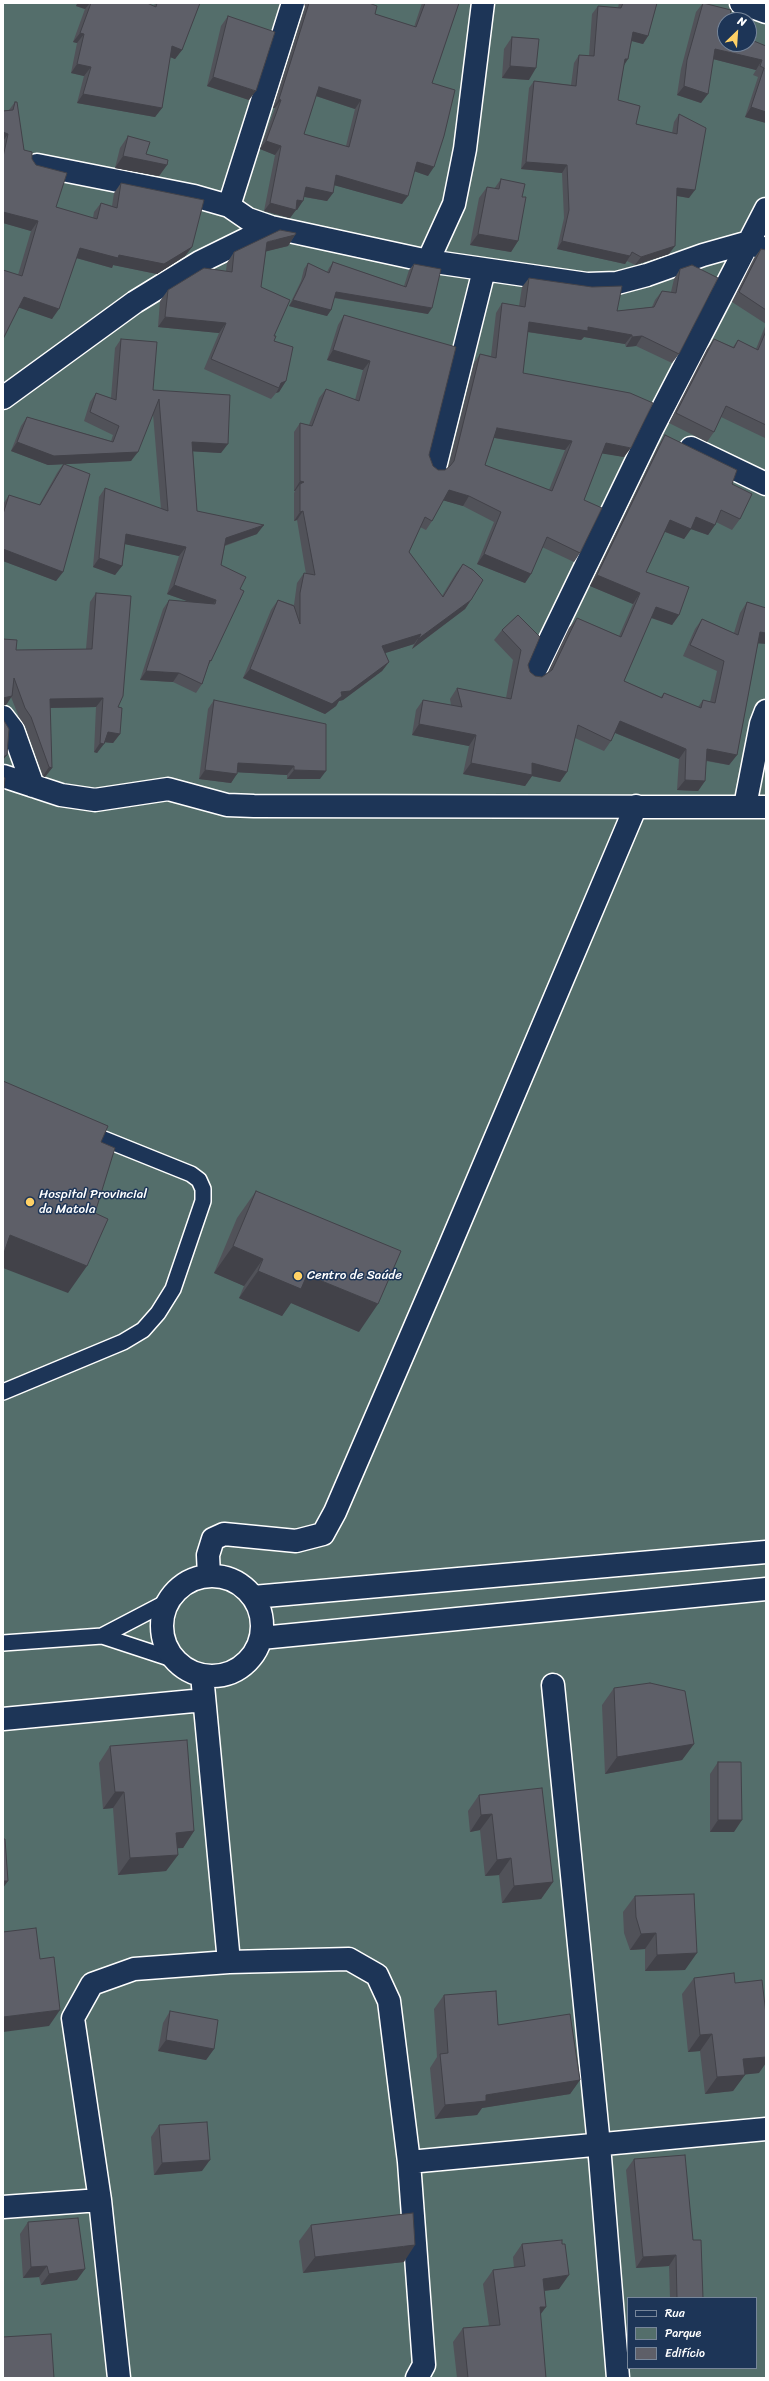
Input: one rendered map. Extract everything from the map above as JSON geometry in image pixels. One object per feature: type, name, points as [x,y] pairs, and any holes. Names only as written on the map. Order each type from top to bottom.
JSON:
[{"type":"street","points":[[229,206],[293,3]]},
{"type":"street","points":[[428,261],[454,204],[464,149],[483,3]]},
{"type":"street","points":[[741,3],[766,12]]},
{"type":"street","points":[[37,165],[152,187],[229,206],[248,219],[271,226],[428,261],[587,284],[618,283],[758,246]]},
{"type":"street","points":[[533,675],[652,429],[758,246],[766,209]]},
{"type":"street","points":[[3,398],[135,302],[200,262],[271,226]]},
{"type":"street","points":[[435,467],[484,270]]},
{"type":"street","points":[[652,429],[766,484]]},
{"type":"street","points":[[3,776],[67,796],[95,800],[168,789],[220,803],[254,806],[755,806],[761,724],[766,711]]},
{"type":"street","points":[[3,717],[13,730],[33,786]]},
{"type":"street","points":[[209,1576],[208,1555],[213,1539],[224,1534],[296,1541],[323,1534],[442,1264],[636,806]]},
{"type":"street","points":[[253,1597],[766,1552]]},
{"type":"street","points":[[209,1576],[226,1578],[241,1585],[253,1597],[260,1610],[262,1624],[261,1638],[255,1652],[245,1664],[232,1672],[217,1676],[202,1675],[187,1670],[175,1660],[166,1647],[162,1632],[162,1616],[167,1602],[178,1588],[192,1579],[209,1576]]},
{"type":"street","points":[[261,1638],[766,1589]]},
{"type":"street","points":[[202,1675],[228,1962]]},
{"type":"street","points":[[553,1685],[599,2146],[618,2378]]},
{"type":"street","points":[[3,1720],[204,1700]]},
{"type":"street","points":[[119,2378],[100,2200],[73,2018],[92,1984],[134,1969],[228,1962],[349,1958],[378,1975],[389,2001],[409,2162],[424,2365],[417,2378]]},
{"type":"street","points":[[409,2162],[599,2146],[766,2129]]},
{"type":"street","points":[[3,2207],[100,2200]]},
{"type":"lane","points":[[3,1392],[124,1342],[142,1330],[158,1313],[173,1289],[203,1201],[203,1188],[199,1180],[191,1174],[67,1124]]},
{"type":"lane","points":[[102,1636],[167,1602]]},
{"type":"lane","points":[[3,1643],[102,1636],[175,1660]]},
{"type":"green space","points":[[3,3],[766,3],[766,2378],[3,2378]]},
{"type":"building","points":[[91,3],[147,3],[156,7],[157,3],[200,3],[182,50],[172,46],[162,108],[83,94],[91,67],[77,64],[84,34],[80,33]]},
{"type":"building","points":[[309,3],[369,3],[377,6],[375,14],[416,27],[425,3],[459,3],[432,83],[455,90],[444,136],[434,167],[417,162],[408,196],[336,175],[333,193],[306,187],[303,201],[297,200],[296,210],[270,203],[281,146],[266,141],[281,100],[279,99]],"holes":[[[319,87],[361,100],[349,147],[304,134]]]},
{"type":"building","points":[[623,3],[657,3],[648,36],[633,32],[628,59],[625,59],[618,100],[640,106],[636,124],[677,134],[679,114],[706,128],[695,190],[677,188],[675,246],[641,257],[632,252],[630,256],[562,241],[569,210],[567,165],[526,162],[534,81],[576,86],[579,55],[594,56],[598,6],[621,8]]},
{"type":"building","points":[[703,3],[731,10],[731,12],[717,12],[717,49],[715,49],[708,94],[684,86],[687,60]]},
{"type":"building","points":[[228,16],[275,32],[256,91],[213,77]]},
{"type":"building","points":[[512,37],[539,39],[536,68],[510,66]]},
{"type":"building","points":[[757,42],[766,46],[766,112],[751,107],[764,68],[760,66],[762,60],[728,52],[757,52]]},
{"type":"building","points":[[15,102],[17,102],[24,150],[32,152],[32,159],[36,165],[67,173],[56,207],[97,219],[101,203],[117,208],[121,183],[204,200],[192,247],[164,264],[119,255],[118,258],[80,248],[59,309],[24,297],[3,339],[3,270],[22,276],[38,221],[3,212],[3,157],[8,134],[3,132],[3,111],[13,110]]},
{"type":"building","points":[[128,136],[150,142],[146,154],[168,160],[167,165],[123,156]]},
{"type":"building","points":[[501,179],[525,184],[522,197],[526,197],[518,241],[478,234],[487,187],[499,189]]},
{"type":"building","points":[[280,230],[296,233],[295,235],[267,242],[261,287],[290,300],[274,336],[276,336],[274,341],[293,347],[286,381],[281,383],[279,388],[211,359],[226,323],[165,317],[168,290],[204,268],[232,272],[234,252]]},
{"type":"building","points":[[761,249],[766,250],[766,310],[739,292]]},
{"type":"building","points":[[333,262],[406,287],[414,264],[441,269],[432,308],[336,292],[331,310],[293,300],[305,276],[308,263],[329,273]]},
{"type":"building","points":[[692,265],[718,278],[679,354],[642,336],[632,337],[632,335],[588,327],[588,331],[529,322],[523,373],[630,393],[653,403],[631,448],[606,443],[584,500],[602,508],[580,553],[547,537],[531,574],[484,554],[501,512],[469,496],[449,490],[432,521],[425,517],[409,552],[443,597],[463,564],[473,570],[483,580],[471,600],[418,639],[421,634],[382,646],[389,662],[350,691],[341,692],[342,696],[332,704],[250,669],[278,600],[294,606],[300,624],[300,593],[304,573],[315,575],[303,511],[300,512],[300,484],[304,482],[300,481],[300,423],[312,426],[326,389],[359,401],[370,361],[333,350],[344,315],[456,347],[429,455],[433,466],[438,470],[445,470],[454,461],[480,354],[496,358],[502,303],[525,307],[529,278],[592,287],[622,286],[617,311],[654,307],[662,291],[676,293],[680,269]],"holes":[[[497,428],[572,441],[552,491],[485,465]]]},
{"type":"building","points":[[766,331],[766,425],[726,406],[714,432],[676,413],[714,339],[734,348],[738,340],[758,350]]},
{"type":"building","points":[[121,339],[157,342],[153,390],[230,395],[228,444],[192,442],[197,511],[264,525],[226,538],[221,565],[246,577],[240,589],[244,591],[211,661],[210,660],[202,684],[179,673],[146,671],[169,600],[215,604],[216,600],[174,585],[186,547],[126,534],[122,566],[99,558],[105,488],[168,511],[159,399],[138,452],[54,456],[17,442],[27,417],[113,442],[119,426],[90,412],[96,393],[116,400]]},
{"type":"building","points":[[665,435],[737,470],[732,484],[752,494],[740,519],[721,510],[715,525],[696,517],[691,529],[670,520],[646,572],[689,587],[679,615],[656,607],[624,681],[662,698],[664,693],[701,708],[703,700],[715,703],[724,661],[690,645],[702,619],[738,635],[747,602],[766,608],[766,633],[760,632],[737,755],[707,749],[705,781],[685,780],[686,749],[620,721],[611,741],[578,725],[567,772],[532,763],[532,775],[471,763],[476,735],[419,724],[423,700],[462,707],[457,688],[511,699],[521,650],[502,630],[518,615],[540,637],[528,665],[530,672],[535,676],[542,677],[552,670],[577,618],[621,637],[640,593],[597,575]]},
{"type":"building","points":[[64,464],[90,474],[63,572],[3,549],[3,514],[9,495],[40,505]]},
{"type":"building","points":[[96,593],[131,596],[123,696],[118,707],[122,708],[120,734],[108,732],[104,744],[100,743],[103,698],[50,699],[52,768],[49,767],[31,717],[25,708],[14,678],[12,696],[3,698],[3,639],[17,640],[16,650],[92,649]]},
{"type":"building","points":[[214,700],[326,724],[326,771],[294,770],[294,766],[238,763],[237,774],[205,770]]},
{"type":"building","points":[[3,719],[9,729],[7,755],[3,757]]},
{"type":"building","points":[[3,776],[5,778],[3,797]]},
{"type":"building","name":"Hospital Provincial da Matola","points":[[3,1081],[108,1126],[101,1142],[115,1148],[95,1213],[108,1219],[87,1266],[10,1235],[3,1256]]},
{"type":"building","points":[[256,1191],[401,1251],[378,1304],[307,1275],[301,1289],[258,1271],[263,1259],[233,1246]]},
{"type":"building","points":[[650,1683],[685,1691],[694,1744],[617,1757],[614,1688]]},
{"type":"building","points":[[187,1740],[194,1831],[176,1833],[178,1855],[130,1858],[124,1792],[115,1792],[110,1746]]},
{"type":"building","points":[[718,1762],[741,1762],[742,1820],[718,1820]]},
{"type":"building","points":[[542,1788],[553,1882],[514,1886],[511,1858],[497,1860],[492,1814],[481,1815],[479,1795]]},
{"type":"building","points":[[3,1839],[5,1839],[8,1881],[3,1881]]},
{"type":"building","points":[[694,1894],[697,1953],[657,1955],[656,1933],[641,1934],[636,1917],[635,1896]]},
{"type":"building","points":[[36,1928],[40,1959],[54,1957],[60,2010],[3,2017],[3,1932]]},
{"type":"building","points":[[734,1973],[735,1983],[762,1980],[766,2014],[766,2057],[743,2059],[745,2075],[717,2077],[712,2034],[700,2035],[694,1978]]},
{"type":"building","points":[[496,1991],[498,2025],[570,2014],[580,2080],[486,2095],[486,2101],[445,2105],[440,2054],[448,2053],[444,1995]]},
{"type":"building","points":[[170,2011],[218,2020],[214,2049],[166,2040]]},
{"type":"building","points":[[207,2122],[210,2160],[162,2163],[159,2125]]},
{"type":"building","points":[[685,2155],[693,2240],[701,2240],[703,2297],[677,2297],[676,2255],[643,2257],[634,2159]]},
{"type":"building","points":[[413,2213],[415,2245],[315,2257],[311,2225]]},
{"type":"building","points":[[78,2218],[85,2269],[49,2274],[47,2266],[31,2267],[28,2222]]},
{"type":"building","points":[[562,2240],[562,2244],[565,2244],[569,2275],[543,2279],[546,2307],[540,2307],[546,2378],[468,2378],[463,2328],[500,2325],[493,2270],[525,2266],[522,2244]]},
{"type":"building","points":[[51,2334],[54,2378],[3,2378],[3,2337]]},
{"type":"place","name":"Hospital Provincial da Matola","points":[[30,1202]]},
{"type":"place","name":"Centro de Saúde","points":[[298,1276]]}]
